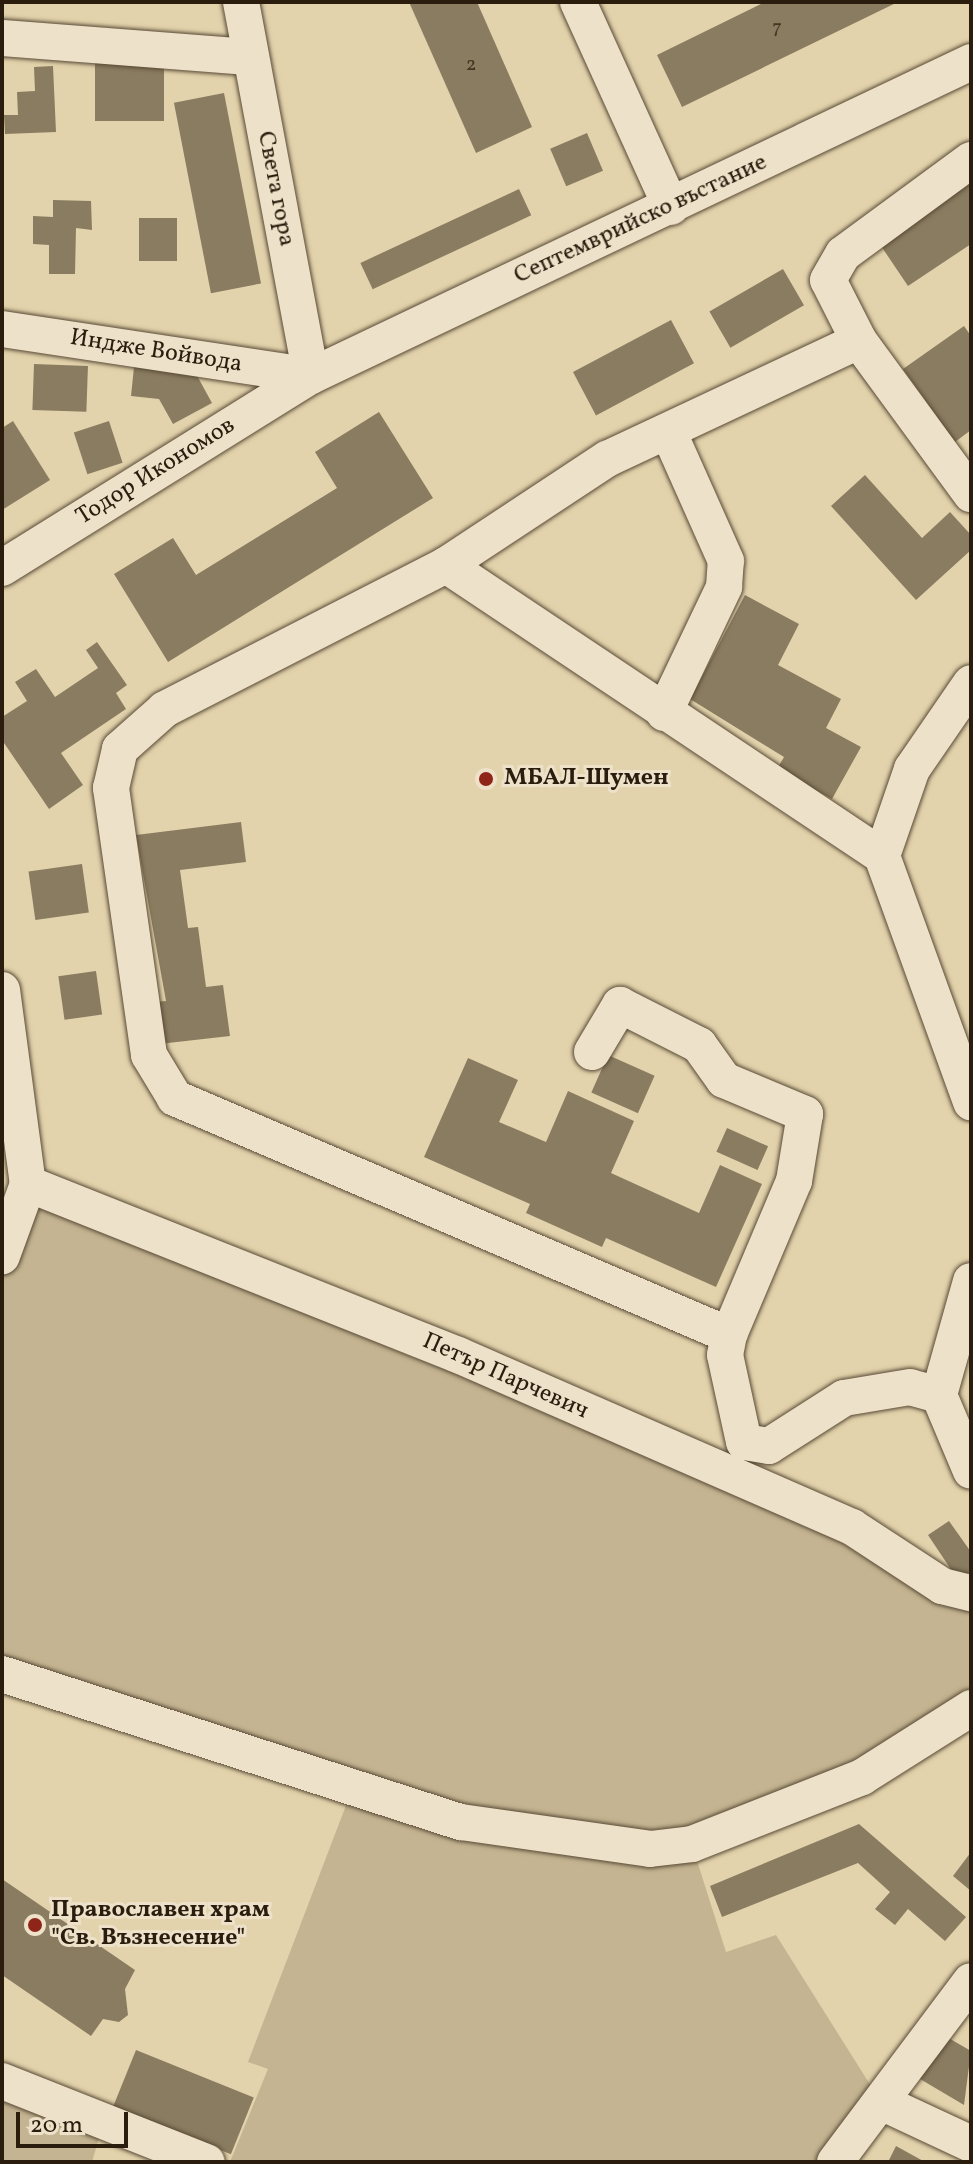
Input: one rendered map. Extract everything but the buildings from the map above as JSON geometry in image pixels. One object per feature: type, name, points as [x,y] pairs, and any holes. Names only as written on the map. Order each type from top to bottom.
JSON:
[{"type":"street","name":"Света гора","points":[[241,2],[311,376]]},
{"type":"street","points":[[578,2],[671,207]]},
{"type":"street","points":[[2,38],[250,57]]},
{"type":"street","name":"Септемврийско въстание","points":[[311,376],[971,62]]},
{"type":"street","points":[[970,492],[859,341],[828,280],[843,254],[971,160]]},
{"type":"street","name":"Индже Войвода","points":[[2,329],[311,376]]},
{"type":"street","points":[[729,1335],[175,1098],[149,1055],[111,788],[120,749],[165,709],[446,565],[607,459],[669,433],[859,341]]},
{"type":"street","name":"Тодор Икономов","points":[[2,568],[311,376]]},
{"type":"street","points":[[664,713],[724,587],[726,561],[669,433]]},
{"type":"street","points":[[446,565],[882,856],[969,1095]]},
{"type":"street","points":[[882,856],[912,769],[971,683]]},
{"type":"street","points":[[2,990],[28,1184],[5,1240]]},
{"type":"street","points":[[592,1052],[620,1005],[699,1045],[724,1080],[805,1114],[794,1181],[729,1335],[725,1355],[744,1442],[769,1446],[844,1398],[910,1387],[939,1395]]},
{"type":"street","name":"Петър Парчевич","points":[[28,1184],[458,1355],[852,1527],[942,1586],[971,1593]]},
{"type":"street","points":[[971,1281],[939,1395],[971,1471]]},
{"type":"street","points":[[2,1674],[461,1822],[650,1849],[692,1844],[862,1777],[971,1708]]},
{"type":"street","points":[[835,2162],[971,1981]]},
{"type":"street","points":[[2,2081],[207,2162]]},
{"type":"street","points":[[881,2102],[971,2144]]},
{"type":"shaded area","points":[[28,1184],[971,1593],[971,1708],[692,1845],[726,1952],[776,1935],[881,2102],[835,2162],[230,2162],[268,2069],[248,2062],[353,1787],[2,1674],[2,1256]]},
{"type":"shaded area","points":[[2,2081],[104,2121],[92,2162],[2,2162]]},
{"type":"place","name":"МБАЛ-Шумен","points":[[486,779]]},
{"type":"place","name":"Православен храм \"Св. Възнесение\"","points":[[35,1925]]}]
